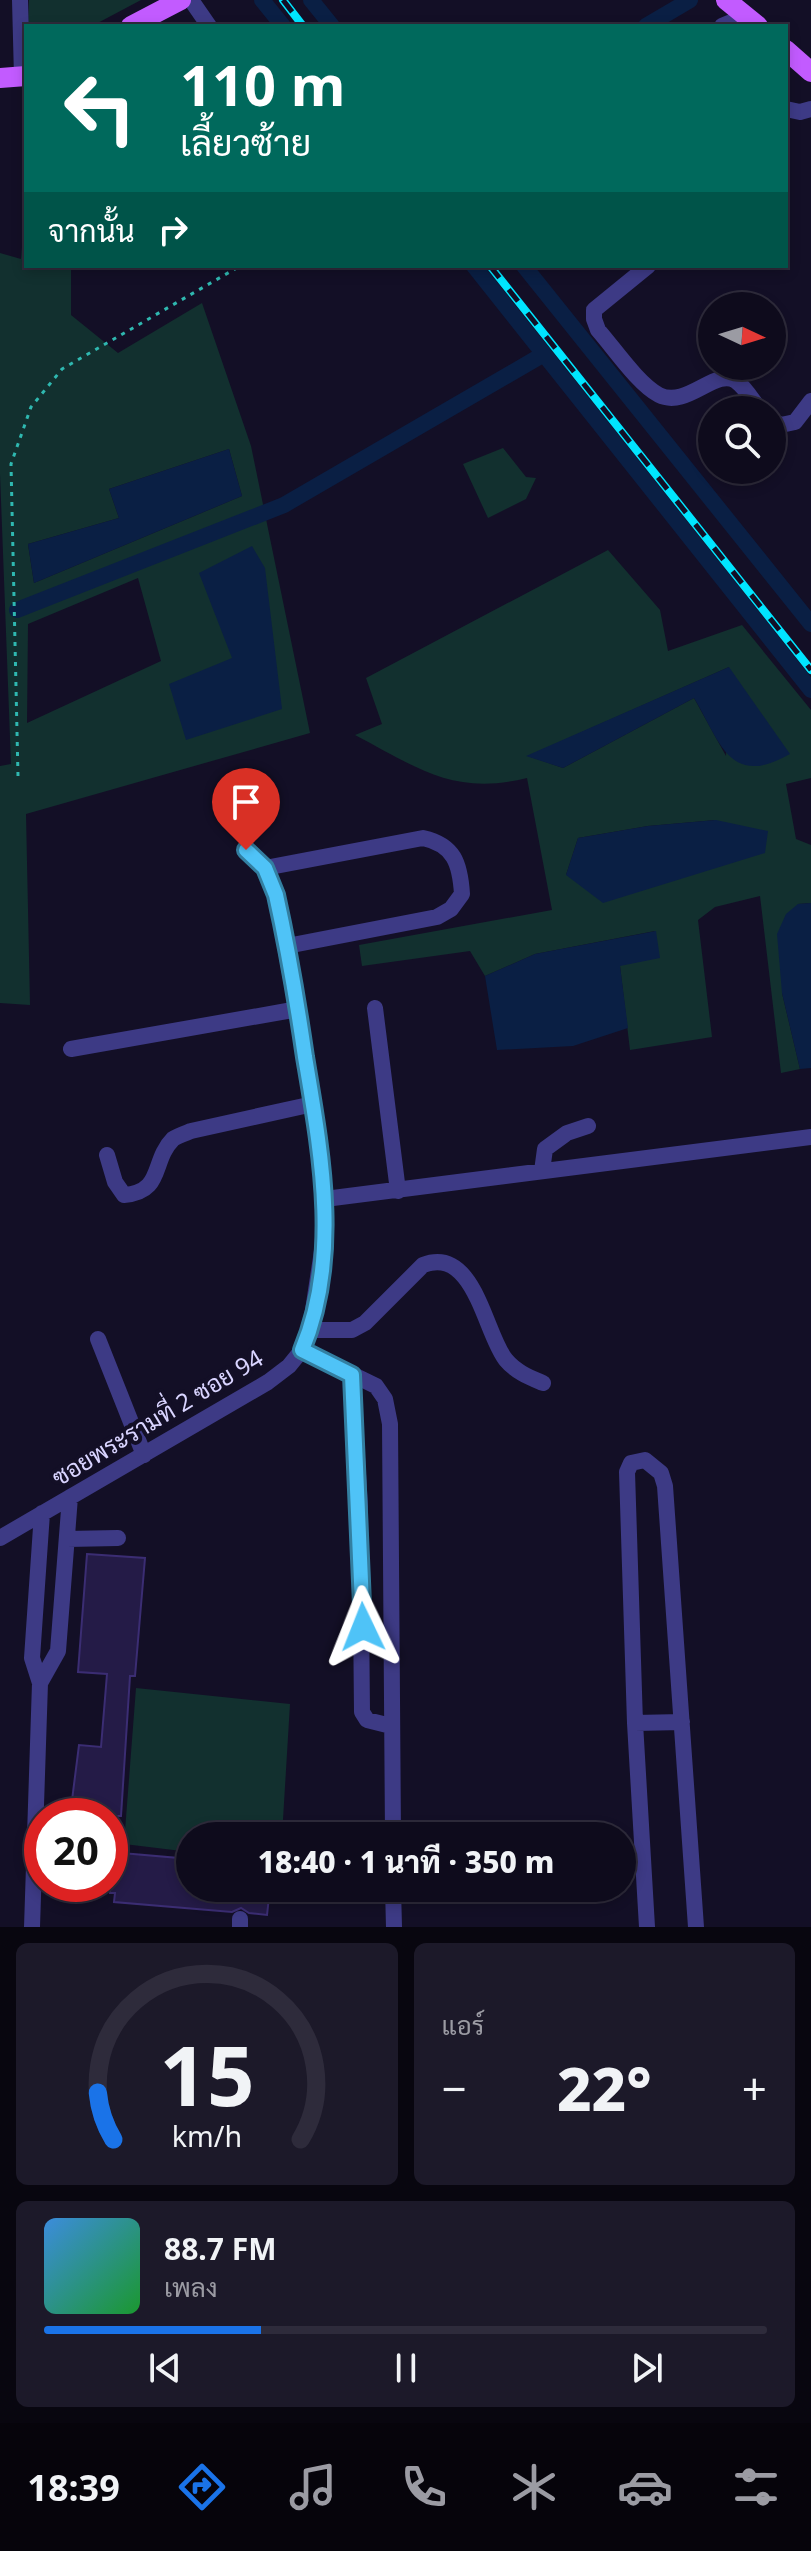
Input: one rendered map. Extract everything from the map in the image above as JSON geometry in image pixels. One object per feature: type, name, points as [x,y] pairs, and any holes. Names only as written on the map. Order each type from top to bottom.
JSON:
[{"type":"main road","points":[[135,24],[181,0]]},
{"type":"main road","points":[[728,0],[752,21]]},
{"type":"main road","points":[[788,52],[811,72]]},
{"type":"main road","points":[[0,78],[24,77]]},
{"type":"street","points":[[20,0],[24,77]]},
{"type":"street","points":[[191,0],[208,24]]},
{"type":"street","points":[[788,109],[800,112],[811,109]]},
{"type":"street","points":[[646,268],[594,310],[598,330],[645,384],[660,395],[678,399],[716,380],[729,378],[737,381],[749,396]]},
{"type":"street","points":[[786,424],[795,422],[811,401]]},
{"type":"street","points":[[265,868],[423,838],[441,842],[453,855],[461,877],[462,894],[451,909],[437,917],[287,946]]},
{"type":"street","name":"ซอยพระรามที่ 2 ซอย 94","points":[[0,1538],[268,1382],[289,1366],[302,1350],[310,1330],[325,1231],[325,1199],[313,1104],[276,895],[265,868],[246,850]]},
{"type":"street","points":[[375,1008],[398,1191]]},
{"type":"street","points":[[71,1049],[298,1009]]},
{"type":"street","points":[[107,1155],[115,1182],[124,1195],[133,1194],[144,1191],[152,1182],[173,1139],[191,1131],[313,1104]]},
{"type":"street","points":[[542,1171],[545,1149],[567,1133],[588,1126]]},
{"type":"street","points":[[325,1199],[811,1137]]},
{"type":"street","points":[[310,1330],[352,1330],[365,1323],[423,1265],[432,1262],[451,1266],[465,1277],[504,1357],[518,1372],[543,1383]]},
{"type":"street","points":[[98,1339],[144,1455]]},
{"type":"street","points":[[302,1350],[376,1386],[385,1399],[390,1424],[393,1822]]},
{"type":"street","points":[[352,1375],[360,1507],[362,1712],[367,1720],[391,1726]]},
{"type":"street","points":[[647,1927],[635,1723],[627,1472],[631,1463],[645,1460],[661,1473],[665,1486],[696,1927]]},
{"type":"street","points":[[40,1683],[58,1651],[70,1497]]},
{"type":"street","points":[[360,1507],[391,1508]]},
{"type":"street","points":[[32,1927],[40,1683],[32,1658],[42,1513]]},
{"type":"street","points":[[67,1539],[118,1538]]},
{"type":"street","points":[[363,1627],[390,1629]]},
{"type":"street","points":[[635,1723],[682,1722]]},
{"type":"street","points":[[393,1902],[394,1927]]},
{"type":"path","points":[[18,776],[11,464],[31,407],[62,369],[237,268]]},
{"type":"green space","points":[[29,0],[141,0],[96,24],[28,24]]},
{"type":"green space","points":[[24,222],[24,268],[71,268],[71,315],[118,353],[202,303],[251,446],[310,733],[26,814],[30,1005],[0,1003],[0,766],[11,764],[0,474],[0,253],[21,259]],"holes":[[[229,449],[242,496],[34,583],[28,544],[119,518],[109,489]],[[138,578],[161,661],[27,723],[28,624]]]},
{"type":"green space","points":[[503,448],[526,477],[536,478],[526,499],[488,518],[463,464]]},
{"type":"green space","points":[[608,550],[660,610],[668,651],[742,625],[811,710],[811,778],[786,784],[796,839],[811,845],[811,903],[798,904],[782,993],[800,1069],[781,1073],[760,896],[715,907],[698,920],[712,1037],[630,1050],[620,966],[655,931],[535,954],[485,976],[470,951],[362,966],[359,945],[552,910],[527,778],[478,784],[437,776],[355,735],[382,724],[366,678]],"holes":[[[729,667],[726,756],[694,698],[563,768],[528,756]],[[716,820],[566,875],[578,838],[648,826]]]},
{"type":"green space","points":[[136,1688],[290,1704],[283,1822],[176,1822],[176,1850],[128,1844],[128,1798]]},
{"type":"water","points":[[229,449],[242,496],[34,583],[28,544],[119,518],[109,489]]},
{"type":"water","points":[[252,546],[265,568],[282,709],[186,740],[169,684],[232,658],[199,573]]},
{"type":"water","points":[[729,667],[790,754],[753,766],[740,763],[720,744],[694,698],[563,768],[526,756]]},
{"type":"water","points":[[716,820],[768,831],[765,853],[603,903],[566,875],[578,838],[648,826]]},
{"type":"water","points":[[811,903],[811,1068],[800,1069],[782,993],[777,934],[786,914],[798,904]]},
{"type":"water","points":[[656,931],[660,958],[620,966],[628,1028],[573,1046],[497,1050],[485,976],[535,954]]},
{"type":"building","points":[[87,1554],[145,1558],[135,1676],[130,1676],[122,1798],[72,1798],[79,1745],[101,1747],[107,1674],[78,1672]]},
{"type":"building","points":[[128,1854],[176,1858],[176,1902],[268,1902],[267,1915],[249,1913],[241,1908],[232,1912],[114,1902],[128,1902]]},
{"type":"waterway","points":[[262,0],[281,24]]},
{"type":"waterway","points":[[311,0],[330,24]]},
{"type":"waterway","points":[[649,24],[690,0]]},
{"type":"waterway","points":[[476,268],[811,690]]},
{"type":"waterway","points":[[526,268],[811,624]]},
{"type":"waterway","points":[[17,610],[284,505],[544,354]]},
{"type":"railway","points":[[283,0],[301,24]]},
{"type":"railway","points":[[492,268],[811,670]]},
{"type":"route","points":[[246,850],[265,868],[276,895],[317,1124],[324,1181],[325,1231],[317,1301],[302,1350],[352,1375],[363,1627]]}]
